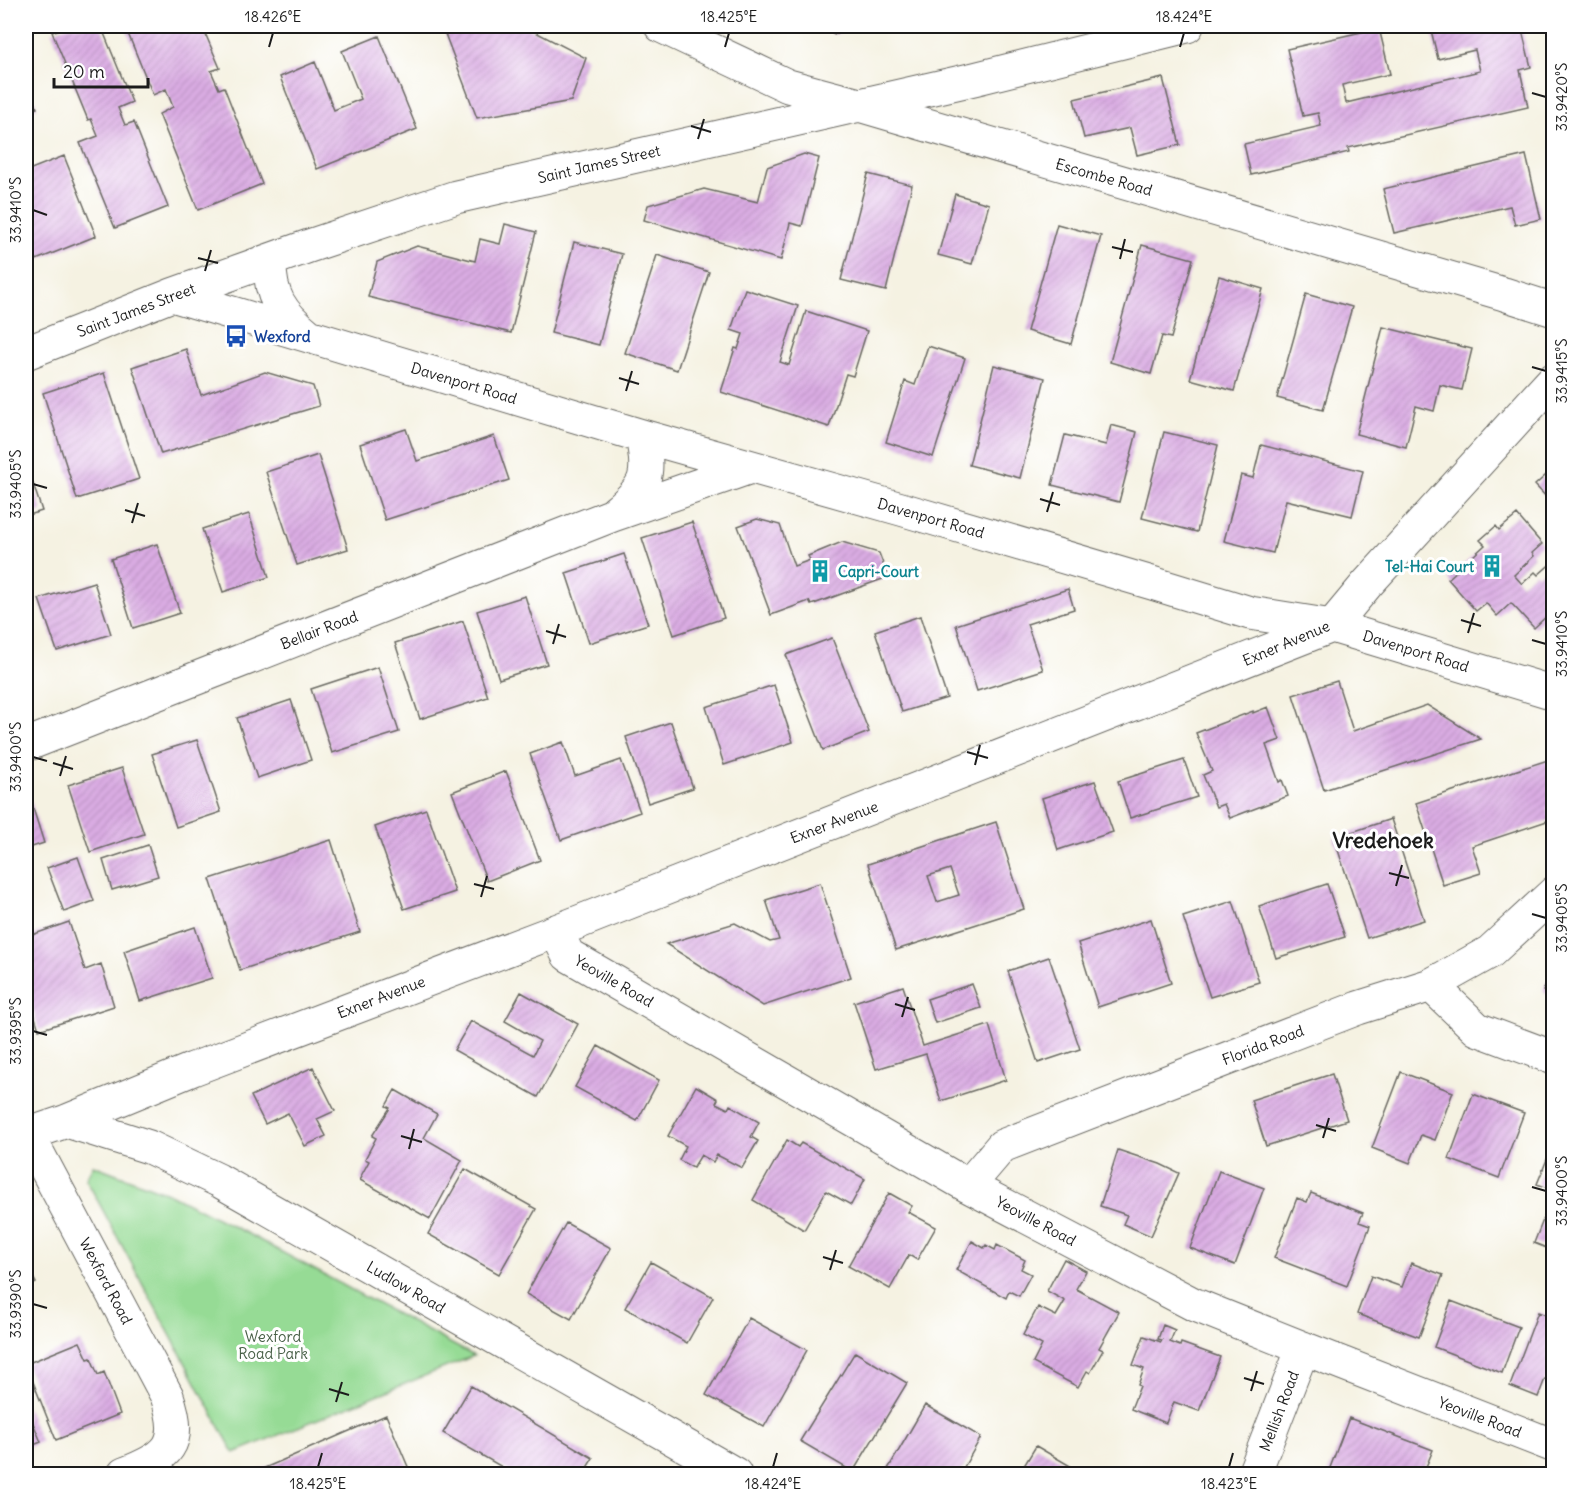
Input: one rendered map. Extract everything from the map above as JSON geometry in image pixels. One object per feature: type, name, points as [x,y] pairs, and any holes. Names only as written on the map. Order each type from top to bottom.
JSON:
[{"type":"street","name":"Escombe Road","points":[[662,26],[788,86],[1554,310]]},
{"type":"street","name":"Saint James Street","points":[[26,353],[172,295],[456,197],[974,79],[1187,26]]},
{"type":"street","name":"Davenport Road","points":[[270,260],[271,285],[277,302],[293,322],[309,336]]},
{"type":"street","name":"Davenport Road","points":[[172,295],[642,436],[935,519],[1250,613],[1332,626],[1554,693]]},
{"type":"street","name":"Exner Avenue","points":[[26,1133],[67,1121],[193,1069],[556,931],[1332,626],[1367,584],[1554,379]]},
{"type":"street","name":"Bellair Road","points":[[613,515],[636,495],[644,481],[646,462],[642,436]]},
{"type":"street","name":"Bellair Road","points":[[26,745],[613,515],[751,467]]},
{"type":"street","name":"Florida Road","points":[[968,1186],[1002,1146],[1358,1008],[1431,985],[1490,952],[1554,893]]},
{"type":"street","name":"Yeoville Road","points":[[556,931],[568,955],[968,1186],[1192,1304],[1554,1446]]},
{"type":"street","points":[[1431,985],[1477,1029],[1554,1058]]},
{"type":"street","name":"Ludlow Road","points":[[67,1121],[149,1147],[218,1180],[735,1474]]},
{"type":"street","name":"Wexford Road","points":[[26,1133],[168,1396],[173,1413],[174,1434],[165,1452],[149,1464],[124,1474]]},
{"type":"street","name":"Mellish Road","points":[[1254,1474],[1303,1348]]},
{"type":"green space","name":"Wexford Road Park","points":[[93,1165],[170,1194],[474,1356],[234,1453],[86,1179]]},
{"type":"building","points":[[68,26],[101,26],[132,102],[118,108],[125,125],[134,122],[168,207],[115,228],[80,143],[98,136],[91,119],[88,120],[52,32]]},
{"type":"building","points":[[125,26],[202,26],[220,68],[211,71],[219,89],[224,87],[262,184],[198,210],[159,114],[173,107],[166,89],[153,95]]},
{"type":"building","points":[[442,26],[524,26],[586,58],[571,101],[477,118]]},
{"type":"building","points":[[813,26],[869,26],[835,34]]},
{"type":"building","points":[[1430,26],[1521,26],[1531,67],[1520,70],[1528,107],[1348,148],[1349,152],[1251,175],[1244,144],[1321,126],[1318,113],[1303,116],[1287,49],[1379,28],[1390,74],[1342,85],[1346,103],[1480,71],[1475,50],[1438,59]]},
{"type":"building","points":[[379,36],[417,129],[317,169],[280,77],[315,62],[334,110],[361,99],[342,51]]},
{"type":"building","points":[[1163,78],[1180,145],[1137,155],[1130,128],[1084,138],[1074,99]]},
{"type":"building","points":[[26,80],[37,108],[26,112]]},
{"type":"building","points":[[804,154],[819,158],[802,226],[790,223],[781,260],[644,220],[648,205],[704,189],[758,202],[767,167]]},
{"type":"building","points":[[1526,155],[1541,219],[1515,225],[1510,206],[1394,233],[1383,189]]},
{"type":"building","points":[[64,156],[96,236],[36,260],[26,234],[26,171]]},
{"type":"building","points":[[868,174],[912,185],[886,291],[841,280]]},
{"type":"building","points":[[955,194],[989,204],[972,264],[938,255]]},
{"type":"building","points":[[505,224],[536,232],[511,333],[368,297],[377,262],[417,246],[475,261],[480,239],[500,244]]},
{"type":"building","points":[[1057,224],[1101,236],[1071,344],[1027,331]]},
{"type":"building","points":[[574,242],[622,254],[599,345],[551,333]]},
{"type":"building","points":[[1142,245],[1193,259],[1171,338],[1162,336],[1151,374],[1110,362]]},
{"type":"building","points":[[657,255],[709,272],[677,370],[625,353]]},
{"type":"building","points":[[1219,276],[1263,289],[1234,391],[1190,379]]},
{"type":"building","points":[[745,289],[798,306],[780,362],[789,365],[806,311],[867,331],[853,376],[846,374],[829,427],[721,392],[735,348],[738,349],[743,334],[731,330]]},
{"type":"building","points":[[1306,294],[1352,307],[1323,410],[1277,398]]},
{"type":"building","points":[[1383,327],[1472,349],[1462,390],[1440,385],[1434,411],[1416,406],[1406,447],[1356,434]]},
{"type":"building","points":[[928,346],[965,358],[933,457],[886,442],[905,381],[915,385]]},
{"type":"building","points":[[186,349],[201,395],[265,372],[313,386],[319,406],[161,454],[132,367]]},
{"type":"building","points":[[994,365],[1045,378],[1020,478],[969,465]]},
{"type":"building","points":[[104,373],[139,479],[77,499],[43,393]]},
{"type":"building","points":[[1111,425],[1137,432],[1119,502],[1052,485],[1065,435],[1106,445]]},
{"type":"building","points":[[406,429],[417,461],[494,436],[509,480],[385,520],[360,444]]},
{"type":"building","points":[[1164,432],[1218,445],[1197,532],[1142,518]]},
{"type":"building","points":[[1261,445],[1363,471],[1352,516],[1286,500],[1273,553],[1224,541],[1241,475],[1253,478]]},
{"type":"building","points":[[318,455],[348,549],[297,565],[266,472]]},
{"type":"building","points":[[26,462],[42,511],[26,516]]},
{"type":"building","points":[[1554,468],[1554,505],[1535,485]]},
{"type":"building","points":[[249,514],[269,577],[223,592],[202,529]]},
{"type":"building","name":"Tel-Hai Court","points":[[1517,515],[1542,544],[1532,553],[1534,556],[1514,575],[1522,584],[1535,572],[1538,575],[1554,561],[1554,614],[1550,617],[1548,615],[1534,628],[1511,603],[1497,616],[1486,603],[1476,611],[1448,579],[1485,545],[1480,540],[1496,526],[1499,530]]},
{"type":"building","name":"Capri-Court","points":[[757,519],[780,525],[794,566],[810,560],[808,556],[842,542],[879,553],[888,577],[811,605],[809,601],[771,615],[738,526]]},
{"type":"building","points":[[692,522],[724,618],[674,635],[642,538]]},
{"type":"building","points":[[157,544],[180,613],[133,628],[111,559]]},
{"type":"building","points":[[624,554],[648,624],[589,643],[566,573]]},
{"type":"building","points":[[94,582],[111,634],[57,651],[39,599]]},
{"type":"building","points":[[1068,589],[1074,609],[1027,624],[1043,670],[977,691],[956,625]]},
{"type":"building","points":[[525,596],[547,664],[499,679],[477,611]]},
{"type":"building","points":[[920,616],[947,698],[902,712],[875,631]]},
{"type":"building","points":[[463,621],[488,697],[420,719],[395,643]]},
{"type":"building","points":[[832,638],[869,732],[823,750],[786,655]]},
{"type":"building","points":[[378,667],[399,732],[332,753],[311,689]]},
{"type":"building","points":[[1337,681],[1353,731],[1427,705],[1481,739],[1324,790],[1293,695]]},
{"type":"building","points":[[774,685],[793,742],[724,765],[706,707]]},
{"type":"building","points":[[291,700],[311,760],[257,778],[237,718]]},
{"type":"building","points":[[1268,707],[1280,740],[1266,745],[1279,782],[1282,780],[1288,796],[1230,818],[1224,804],[1216,807],[1203,775],[1212,771],[1196,733]]},
{"type":"building","points":[[671,722],[693,788],[648,803],[626,737]]},
{"type":"building","points":[[197,740],[221,812],[176,827],[152,754]]},
{"type":"building","points":[[563,742],[575,776],[621,760],[640,812],[561,840],[530,754]]},
{"type":"building","points":[[1554,758],[1554,806],[1547,808],[1550,820],[1472,846],[1481,873],[1443,885],[1416,803]]},
{"type":"building","points":[[1184,760],[1197,797],[1130,818],[1118,781]]},
{"type":"building","points":[[122,768],[144,834],[90,852],[68,785]]},
{"type":"building","points":[[506,771],[540,860],[487,881],[452,792]]},
{"type":"building","points":[[1095,781],[1113,832],[1058,850],[1042,798]]},
{"type":"building","points":[[26,786],[44,843],[26,849]]},
{"type":"building","points":[[426,809],[455,892],[404,909],[375,827]]},
{"type":"building","points":[[1391,819],[1424,920],[1367,938],[1334,838]]},
{"type":"building","points":[[996,822],[1024,909],[896,950],[868,864]],"holes":[[[950,869],[959,895],[937,902],[928,876]]]},
{"type":"building","points":[[331,840],[360,932],[240,970],[210,879]]},
{"type":"building","points":[[148,845],[158,876],[112,890],[103,860]]},
{"type":"building","points":[[78,857],[94,901],[64,912],[47,868]]},
{"type":"building","points":[[820,883],[851,977],[763,1006],[666,944],[735,923],[770,942],[779,940],[766,900]]},
{"type":"building","points":[[1327,884],[1345,937],[1276,958],[1259,906]]},
{"type":"building","points":[[1233,901],[1259,982],[1210,997],[1183,917]]},
{"type":"building","points":[[1151,919],[1171,983],[1098,1007],[1078,943]]},
{"type":"building","points":[[69,922],[85,970],[101,964],[114,1006],[39,1030],[26,988],[26,937]]},
{"type":"building","points":[[195,927],[212,978],[140,1001],[124,951]]},
{"type":"building","points":[[1049,957],[1080,1049],[1038,1063],[1008,971]]},
{"type":"building","points":[[1554,966],[1554,1000],[1543,991]]},
{"type":"building","points":[[972,984],[981,1008],[935,1023],[927,999]]},
{"type":"building","points":[[903,986],[923,1046],[989,1025],[1006,1080],[941,1101],[926,1054],[876,1069],[854,1002]]},
{"type":"building","points":[[521,992],[578,1024],[538,1097],[454,1050],[471,1021],[533,1055],[540,1041],[505,1021]]},
{"type":"building","points":[[598,1046],[659,1080],[637,1121],[575,1087]]},
{"type":"building","points":[[313,1067],[335,1111],[317,1119],[326,1136],[305,1146],[288,1113],[265,1124],[251,1096]]},
{"type":"building","points":[[1401,1072],[1453,1092],[1435,1140],[1421,1135],[1410,1163],[1372,1148]]},
{"type":"building","points":[[1332,1074],[1347,1120],[1266,1146],[1251,1100]]},
{"type":"building","points":[[696,1086],[718,1099],[716,1103],[728,1109],[730,1105],[759,1122],[751,1137],[758,1141],[742,1168],[717,1155],[713,1162],[701,1155],[693,1168],[679,1160],[686,1146],[668,1136]]},
{"type":"building","points":[[395,1090],[437,1114],[424,1138],[462,1160],[430,1219],[360,1180],[369,1161],[365,1159],[376,1138],[372,1136],[390,1108],[386,1106]]},
{"type":"building","points":[[1473,1094],[1524,1113],[1499,1178],[1449,1159]]},
{"type":"building","points":[[787,1140],[798,1147],[801,1143],[865,1179],[851,1205],[826,1191],[804,1230],[753,1200]]},
{"type":"building","points":[[1554,1142],[1554,1190],[1537,1184]]},
{"type":"building","points":[[1118,1150],[1179,1173],[1151,1236],[1123,1224],[1127,1215],[1100,1206]]},
{"type":"building","points":[[465,1169],[536,1209],[499,1274],[428,1234]]},
{"type":"building","points":[[1219,1171],[1264,1188],[1235,1265],[1190,1248]]},
{"type":"building","points":[[1554,1192],[1554,1251],[1534,1243]]},
{"type":"building","points":[[889,1193],[912,1206],[908,1212],[936,1227],[917,1260],[909,1255],[890,1289],[848,1266]]},
{"type":"building","points":[[1311,1193],[1363,1213],[1359,1222],[1370,1226],[1347,1286],[1274,1258],[1297,1198],[1307,1202]]},
{"type":"building","points":[[566,1223],[611,1248],[571,1319],[526,1294]]},
{"type":"building","points":[[972,1241],[984,1248],[986,1245],[995,1250],[997,1245],[1025,1260],[1021,1269],[1031,1274],[1019,1296],[1009,1291],[1006,1298],[956,1270]]},
{"type":"building","points":[[1064,1259],[1086,1271],[1076,1289],[1119,1312],[1099,1348],[1103,1350],[1090,1373],[1087,1371],[1078,1387],[1033,1363],[1042,1345],[1023,1335],[1038,1307],[1056,1316],[1065,1301],[1047,1291]]},
{"type":"building","points":[[651,1262],[713,1297],[687,1343],[625,1308]]},
{"type":"building","points":[[1411,1263],[1443,1275],[1419,1337],[1357,1314],[1371,1276],[1402,1287]]},
{"type":"building","points":[[26,1264],[36,1283],[26,1289]]},
{"type":"building","points":[[1451,1301],[1519,1327],[1502,1373],[1434,1347]]},
{"type":"building","points":[[1538,1312],[1554,1318],[1554,1382],[1545,1379],[1538,1397],[1510,1386]]},
{"type":"building","points":[[749,1318],[807,1350],[764,1427],[706,1395]]},
{"type":"building","points":[[1163,1325],[1175,1330],[1170,1342],[1180,1346],[1181,1343],[1220,1357],[1199,1411],[1174,1402],[1166,1423],[1131,1409],[1144,1369],[1133,1365],[1144,1336],[1161,1342],[1162,1340],[1158,1339]]},
{"type":"building","points":[[80,1342],[88,1359],[91,1358],[98,1375],[104,1372],[120,1414],[56,1440],[26,1364]]},
{"type":"building","points":[[855,1352],[907,1383],[853,1472],[800,1441]]},
{"type":"building","points":[[471,1386],[593,1458],[583,1474],[514,1474],[443,1433]]},
{"type":"building","points":[[925,1405],[981,1437],[960,1474],[898,1474],[888,1469]]},
{"type":"building","points":[[26,1406],[41,1442],[26,1448]]},
{"type":"building","points":[[386,1415],[409,1469],[397,1474],[251,1474]]},
{"type":"building","points":[[1349,1418],[1433,1450],[1423,1474],[1328,1473]]},
{"type":"building","points":[[1036,1446],[1084,1474],[1019,1474]]},
{"type":"place","name":"Wexford","points":[[236,336]]},
{"type":"place","name":"Tel-Hai Court","points":[[1492,566]]},
{"type":"place","name":"Capri-Court","points":[[820,571]]},
{"type":"district","name":"Vredehoek","points":[[1383,840]]}]
